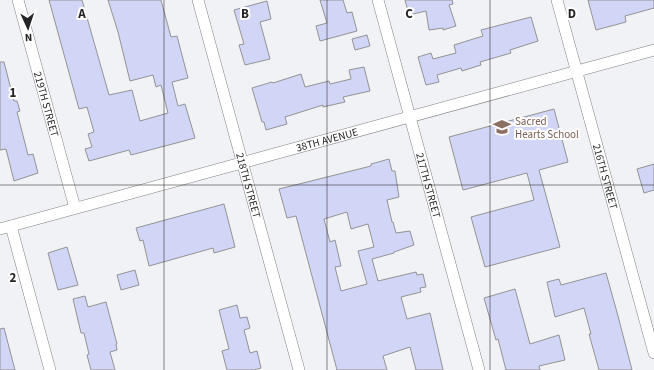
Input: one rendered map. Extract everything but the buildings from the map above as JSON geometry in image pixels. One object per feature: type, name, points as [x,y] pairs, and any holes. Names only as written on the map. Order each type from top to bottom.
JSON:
[{"type":"street","name":"219TH STREET","points":[[18,0],[75,208]]},
{"type":"street","name":"218TH STREET","points":[[198,0],[299,370]]},
{"type":"street","name":"217TH STREET","points":[[378,0],[479,370]]},
{"type":"street","name":"216TH STREET","points":[[557,0],[654,352]]},
{"type":"street","name":"38TH AVENUE","points":[[5,227],[654,50]]},
{"type":"street","points":[[5,227],[50,370]]},
{"type":"place","name":"Sacred Hearts School","points":[[502,127]]}]
